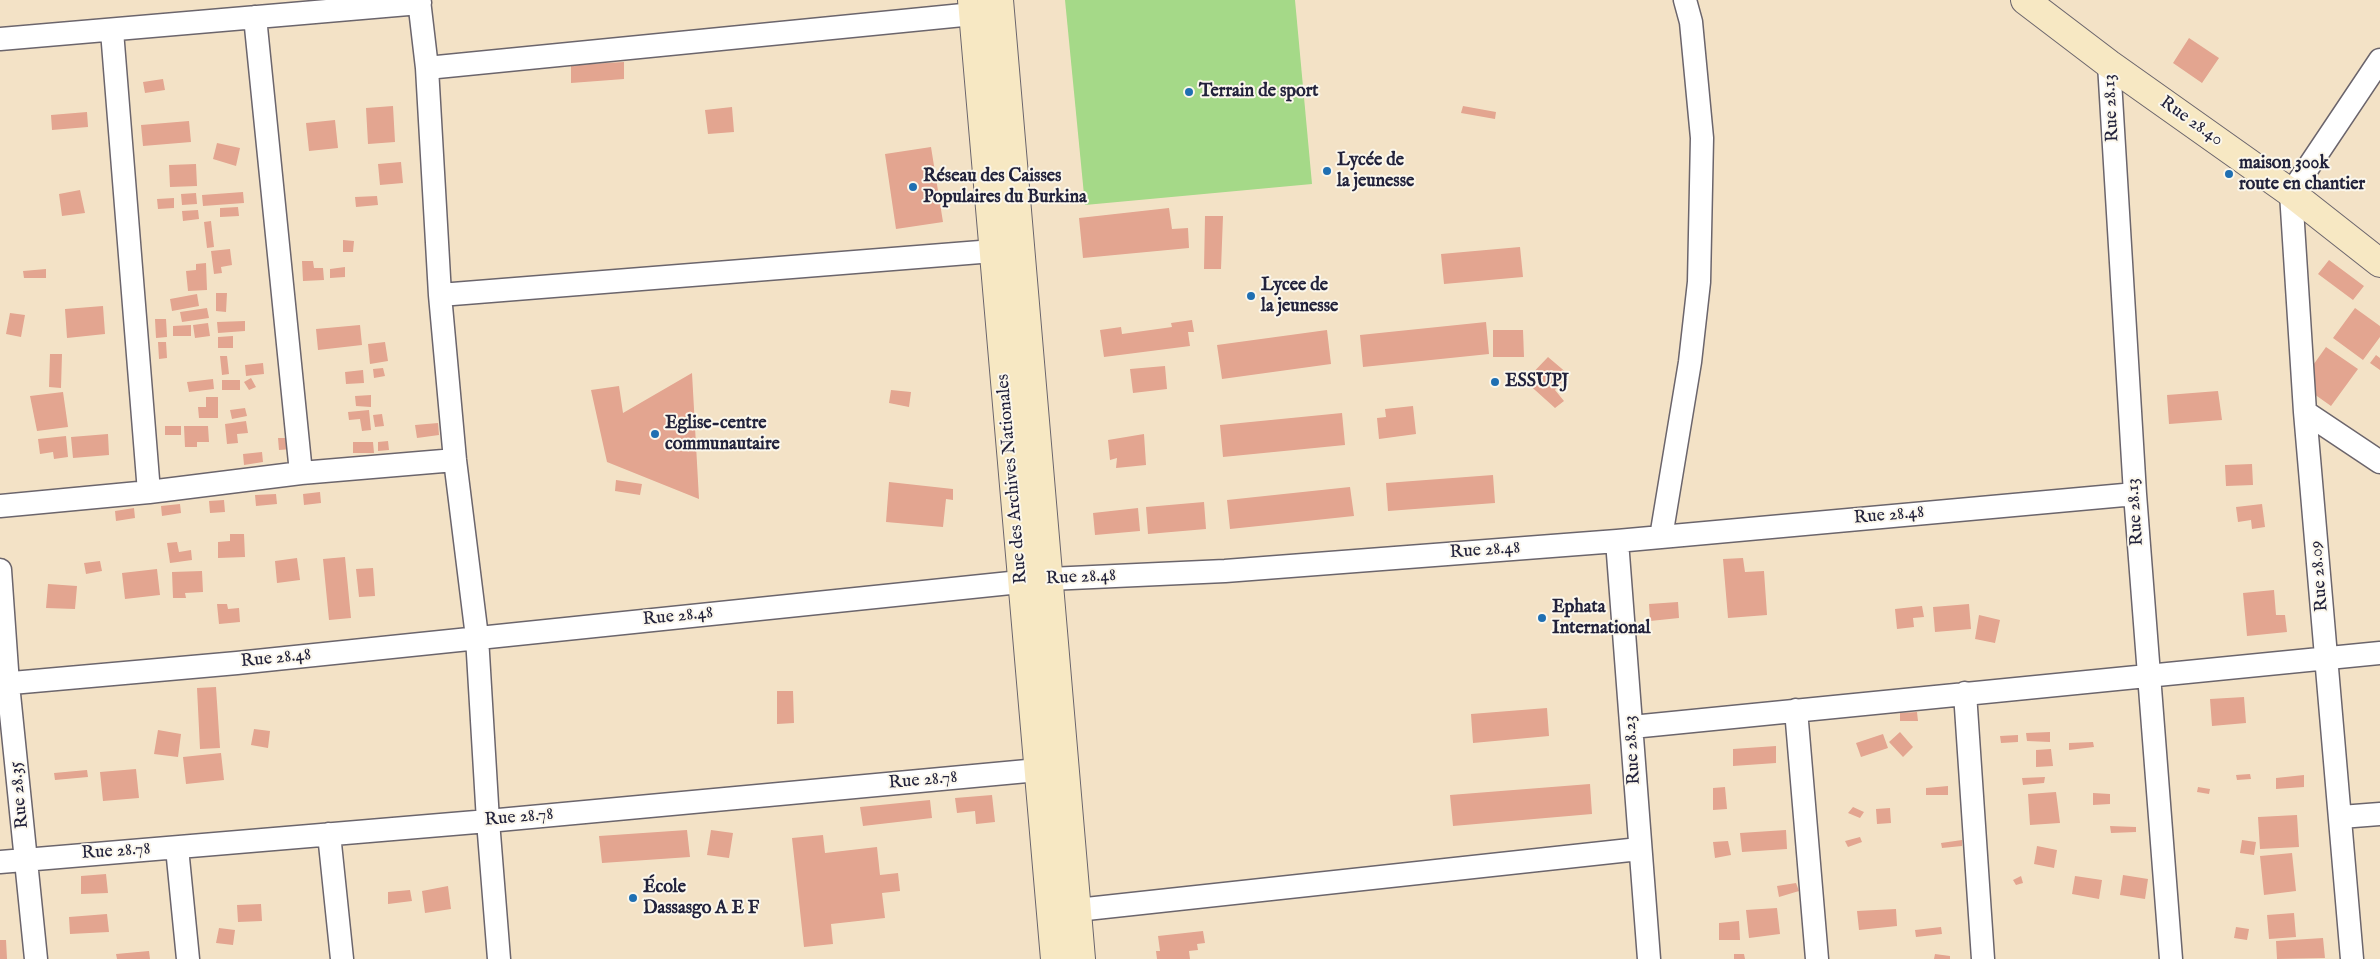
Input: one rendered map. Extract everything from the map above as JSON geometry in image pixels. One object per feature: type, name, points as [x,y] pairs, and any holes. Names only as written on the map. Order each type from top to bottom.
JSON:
[{"type":"street","name":"Rue des Archives Nationales","points":[[999,0],[1081,959]]},
{"type":"street","points":[[1661,537],[1689,371],[1699,282],[1702,138],[1690,22],[1685,0]]},
{"type":"street","name":"Rue 28.40","points":[[2025,0],[2109,64],[2291,193],[2380,263]]},
{"type":"street","points":[[0,39],[112,31],[419,2],[427,68],[440,295],[455,460],[477,637],[488,821],[499,959]]},
{"type":"street","name":"Rue des Archives Nationales","points":[[972,7],[1055,959]]},
{"type":"street","points":[[427,68],[972,7]]},
{"type":"street","points":[[255,17],[301,473]]},
{"type":"street","points":[[112,31],[149,492]]},
{"type":"street","name":"Rue 28.13","points":[[2109,64],[2135,494],[2171,959]]},
{"type":"street","points":[[2291,193],[2379,64]]},
{"type":"street","name":"Rue 28.09","points":[[2291,193],[2306,412],[2352,959]]},
{"type":"street","points":[[440,295],[994,251]]},
{"type":"street","points":[[2306,412],[2380,462]]},
{"type":"street","points":[[0,506],[149,492],[301,473],[455,460]]},
{"type":"street","name":"Rue 28.48","points":[[4,684],[237,663],[1049,579],[1225,570],[1617,541],[2135,494]]},
{"type":"street","name":"Rue 28.23","points":[[1617,541],[1632,727],[1639,849],[1649,959]]},
{"type":"street","name":"Rue 28.35","points":[[0,570],[4,684],[26,859],[36,959]]},
{"type":"street","points":[[1632,727],[2380,653]]},
{"type":"street","points":[[1964,693],[1983,959]]},
{"type":"street","points":[[1796,710],[1817,959]]},
{"type":"street","name":"Rue 28.78","points":[[0,862],[488,821],[1038,770]]},
{"type":"street","points":[[2341,817],[2380,814]]},
{"type":"street","points":[[329,834],[342,959]]},
{"type":"street","points":[[177,848],[188,959]]},
{"type":"street","points":[[1077,910],[1639,849]]},
{"type":"green space","name":"Terrain de sport","points":[[1065,0],[1295,0],[1312,184],[1085,205]]},
{"type":"building","points":[[2189,38],[2219,58],[2202,83],[2173,63]]},
{"type":"building","points":[[624,62],[624,79],[571,83],[571,65]]},
{"type":"building","points":[[163,79],[165,90],[145,93],[143,82]]},
{"type":"building","points":[[393,106],[395,142],[368,144],[366,108]]},
{"type":"building","points":[[1463,106],[1496,112],[1495,119],[1461,113]]},
{"type":"building","points":[[732,107],[734,132],[708,134],[705,110]]},
{"type":"building","points":[[87,112],[88,127],[52,130],[51,115]]},
{"type":"building","points":[[335,120],[338,148],[309,151],[306,123]]},
{"type":"building","points":[[189,121],[191,142],[143,146],[141,125]]},
{"type":"building","points":[[217,143],[240,148],[236,166],[213,159]]},
{"type":"building","points":[[931,147],[943,222],[896,229],[885,154]]},
{"type":"building","points":[[401,162],[403,183],[380,185],[378,164]]},
{"type":"building","points":[[196,164],[197,186],[170,187],[169,165]]},
{"type":"building","points":[[80,190],[85,213],[62,216],[59,194]]},
{"type":"building","points":[[243,192],[244,203],[203,206],[202,195]]},
{"type":"building","points":[[196,193],[197,204],[182,205],[181,194]]},
{"type":"building","points":[[377,196],[378,205],[356,207],[355,197]]},
{"type":"building","points":[[174,198],[174,208],[158,209],[157,199]]},
{"type":"building","points":[[238,207],[239,216],[220,217],[220,208]]},
{"type":"building","points":[[1169,208],[1172,229],[1188,228],[1189,248],[1083,258],[1079,218]]},
{"type":"building","points":[[198,210],[199,219],[183,221],[182,211]]},
{"type":"building","points":[[1205,216],[1223,216],[1221,269],[1204,269]]},
{"type":"building","points":[[211,221],[214,247],[207,248],[204,222]]},
{"type":"building","points":[[343,240],[354,241],[353,252],[343,252]]},
{"type":"building","points":[[1520,247],[1523,277],[1444,284],[1441,254]]},
{"type":"building","points":[[230,249],[232,265],[221,267],[222,273],[214,274],[211,251]]},
{"type":"building","points":[[2329,260],[2364,286],[2353,300],[2318,274]]},
{"type":"building","points":[[302,261],[313,261],[314,268],[323,268],[324,280],[303,281]]},
{"type":"building","points":[[206,263],[207,290],[188,291],[186,271],[196,270],[196,264]]},
{"type":"building","points":[[345,267],[345,277],[330,278],[330,269]]},
{"type":"building","points":[[46,269],[46,278],[24,278],[23,271]]},
{"type":"building","points":[[216,293],[227,293],[226,312],[216,311]]},
{"type":"building","points":[[197,294],[199,306],[172,311],[170,299]]},
{"type":"building","points":[[103,306],[105,334],[67,338],[65,309]]},
{"type":"building","points":[[207,308],[209,318],[182,322],[180,312]]},
{"type":"building","points":[[2355,308],[2380,326],[2380,337],[2363,360],[2333,338]]},
{"type":"building","points":[[10,313],[25,315],[21,337],[6,334]]},
{"type":"building","points":[[155,319],[166,319],[167,337],[156,338]]},
{"type":"building","points":[[1192,320],[1194,332],[1188,332],[1190,346],[1104,357],[1100,330],[1121,327],[1122,334],[1172,327],[1171,323]]},
{"type":"building","points":[[245,321],[245,331],[218,333],[217,322]]},
{"type":"building","points":[[1486,322],[1489,354],[1363,367],[1360,335]]},
{"type":"building","points":[[208,323],[210,336],[195,338],[193,325]]},
{"type":"building","points":[[191,325],[191,336],[173,336],[173,326]]},
{"type":"building","points":[[360,325],[362,345],[318,350],[316,329]]},
{"type":"building","points":[[1327,330],[1331,364],[1222,379],[1217,345]]},
{"type":"building","points":[[1493,330],[1523,330],[1524,357],[1493,357]]},
{"type":"building","points":[[233,336],[233,348],[218,348],[218,337]]},
{"type":"building","points":[[158,342],[166,342],[167,358],[159,359]]},
{"type":"building","points":[[385,342],[388,361],[370,364],[368,344]]},
{"type":"building","points":[[2326,347],[2358,369],[2331,406],[2307,389],[2306,375]]},
{"type":"building","points":[[50,354],[62,354],[61,388],[49,387]]},
{"type":"building","points":[[2376,355],[2380,358],[2380,370],[2370,363]]},
{"type":"building","points":[[220,356],[227,356],[229,374],[222,375]]},
{"type":"building","points":[[1548,357],[1568,374],[1555,390],[1564,401],[1555,408],[1525,381]]},
{"type":"building","points":[[263,363],[264,374],[246,376],[245,365]]},
{"type":"building","points":[[1165,366],[1167,389],[1133,393],[1130,369]]},
{"type":"building","points":[[383,368],[385,376],[374,378],[373,369]]},
{"type":"building","points":[[363,370],[364,383],[346,384],[345,372]]},
{"type":"building","points":[[692,373],[699,499],[607,462],[591,390],[619,386],[623,413]]},
{"type":"building","points":[[251,378],[256,387],[249,390],[244,382]]},
{"type":"building","points":[[213,379],[214,389],[189,392],[187,382]]},
{"type":"building","points":[[222,380],[240,380],[240,390],[222,390]]},
{"type":"building","points":[[891,390],[911,392],[909,407],[889,403]]},
{"type":"building","points":[[2218,391],[2222,420],[2169,424],[2167,395]]},
{"type":"building","points":[[63,392],[68,427],[37,431],[30,396]]},
{"type":"building","points":[[371,395],[371,407],[356,406],[355,396]]},
{"type":"building","points":[[206,397],[218,397],[218,418],[199,418],[198,407],[206,407]]},
{"type":"building","points":[[1413,406],[1416,434],[1379,439],[1377,418],[1386,417],[1385,409]]},
{"type":"building","points":[[245,408],[247,416],[232,419],[230,410]]},
{"type":"building","points":[[369,410],[371,430],[362,431],[360,419],[349,420],[348,412]]},
{"type":"building","points":[[1342,413],[1345,445],[1223,457],[1220,425]]},
{"type":"building","points":[[382,414],[384,426],[375,427],[373,415]]},
{"type":"building","points":[[246,421],[248,433],[237,434],[238,443],[227,444],[225,424]]},
{"type":"building","points":[[438,423],[439,435],[417,438],[415,425]]},
{"type":"building","points":[[165,426],[181,426],[181,435],[165,435]]},
{"type":"building","points":[[184,426],[208,426],[209,442],[197,442],[197,447],[185,447]]},
{"type":"building","points":[[108,434],[109,455],[73,458],[71,437]]},
{"type":"building","points":[[1144,434],[1146,465],[1116,468],[1117,458],[1110,460],[1108,440]]},
{"type":"building","points":[[66,436],[68,457],[54,459],[53,452],[40,454],[38,439]]},
{"type":"building","points":[[278,438],[291,438],[292,449],[279,450]]},
{"type":"building","points":[[388,441],[389,450],[378,451],[378,442]]},
{"type":"building","points":[[353,442],[373,442],[374,453],[353,453]]},
{"type":"building","points":[[262,452],[263,462],[244,465],[243,454]]},
{"type":"building","points":[[2252,464],[2253,485],[2226,486],[2225,465]]},
{"type":"building","points":[[1493,475],[1495,503],[1388,511],[1386,483]]},
{"type":"building","points":[[616,480],[642,484],[640,495],[615,491]]},
{"type":"building","points":[[889,482],[953,489],[953,500],[946,499],[943,527],[886,522]]},
{"type":"building","points":[[1350,487],[1354,516],[1230,529],[1227,500]]},
{"type":"building","points":[[320,492],[321,503],[304,505],[303,494]]},
{"type":"building","points":[[276,494],[277,504],[256,506],[255,495]]},
{"type":"building","points":[[224,500],[225,512],[210,513],[209,501]]},
{"type":"building","points":[[1204,502],[1206,529],[1148,534],[1146,507]]},
{"type":"building","points":[[180,504],[181,513],[162,516],[161,506]]},
{"type":"building","points":[[2262,504],[2265,527],[2252,529],[2251,520],[2238,522],[2236,507]]},
{"type":"building","points":[[134,508],[135,518],[116,521],[115,511]]},
{"type":"building","points":[[1138,508],[1140,531],[1095,535],[1093,513]]},
{"type":"building","points":[[230,534],[244,534],[245,557],[218,558],[218,542],[230,541]]},
{"type":"building","points":[[177,542],[179,552],[191,550],[192,560],[170,563],[167,543]]},
{"type":"building","points":[[345,557],[351,618],[329,620],[323,559]]},
{"type":"building","points":[[297,558],[300,580],[277,583],[275,561]]},
{"type":"building","points":[[1743,558],[1745,572],[1764,571],[1767,615],[1728,618],[1723,559]]},
{"type":"building","points":[[100,561],[102,571],[86,574],[84,563]]},
{"type":"building","points":[[373,568],[375,596],[359,597],[356,569]]},
{"type":"building","points":[[157,569],[160,595],[125,599],[122,573]]},
{"type":"building","points":[[202,571],[203,592],[185,593],[186,598],[173,598],[172,572]]},
{"type":"building","points":[[48,584],[77,586],[75,609],[46,608]]},
{"type":"building","points":[[2274,590],[2276,615],[2285,615],[2287,632],[2247,636],[2243,593]]},
{"type":"building","points":[[1678,602],[1679,618],[1650,621],[1649,604]]},
{"type":"building","points":[[217,604],[227,604],[228,609],[239,608],[240,622],[219,624]]},
{"type":"building","points":[[1969,604],[1971,629],[1935,632],[1933,607]]},
{"type":"building","points":[[1922,606],[1924,617],[1913,618],[1914,627],[1897,629],[1895,609]]},
{"type":"building","points":[[1979,615],[2000,620],[1995,643],[1975,639]]},
{"type":"building","points":[[216,687],[220,748],[200,749],[197,688]]},
{"type":"building","points":[[777,691],[793,691],[794,723],[777,724]]},
{"type":"building","points":[[2244,697],[2246,723],[2212,726],[2210,699]]},
{"type":"building","points":[[1547,708],[1549,736],[1473,743],[1471,714]]},
{"type":"building","points":[[1917,712],[1918,721],[1900,721],[1900,713]]},
{"type":"building","points":[[254,729],[270,731],[268,748],[251,745]]},
{"type":"building","points":[[158,730],[181,734],[178,757],[154,754]]},
{"type":"building","points":[[1900,732],[1913,747],[1903,757],[1889,742]]},
{"type":"building","points":[[2050,732],[2050,742],[2027,741],[2026,733]]},
{"type":"building","points":[[1883,734],[1888,748],[1861,757],[1856,743]]},
{"type":"building","points":[[2018,735],[2018,742],[2001,743],[2000,736]]},
{"type":"building","points":[[2093,742],[2094,747],[2069,750],[2069,743]]},
{"type":"building","points":[[1776,746],[1776,763],[1733,766],[1733,749]]},
{"type":"building","points":[[2051,749],[2053,766],[2036,767],[2036,750]]},
{"type":"building","points":[[221,753],[224,780],[186,784],[183,757]]},
{"type":"building","points":[[136,769],[139,798],[103,801],[100,772]]},
{"type":"building","points":[[87,770],[88,777],[55,780],[54,773]]},
{"type":"building","points":[[2250,774],[2251,779],[2237,780],[2236,775]]},
{"type":"building","points":[[2304,775],[2304,787],[2276,789],[2276,778]]},
{"type":"building","points":[[2045,777],[2044,783],[2023,785],[2022,778]]},
{"type":"building","points":[[1590,784],[1592,814],[1453,826],[1450,795]]},
{"type":"building","points":[[1948,786],[1948,795],[1926,795],[1926,788]]},
{"type":"building","points":[[1725,787],[1727,809],[1713,810],[1713,788]]},
{"type":"building","points":[[2198,787],[2210,789],[2209,794],[2197,792]]},
{"type":"building","points":[[2056,792],[2060,823],[2030,825],[2028,794]]},
{"type":"building","points":[[2093,793],[2110,794],[2110,804],[2093,805]]},
{"type":"building","points":[[992,795],[995,822],[976,824],[975,811],[957,813],[955,798]]},
{"type":"building","points":[[930,800],[932,818],[863,826],[860,807]]},
{"type":"building","points":[[1853,807],[1864,812],[1860,818],[1848,813]]},
{"type":"building","points":[[1890,808],[1891,823],[1877,824],[1876,809]]},
{"type":"building","points":[[2297,815],[2299,847],[2260,849],[2258,817]]},
{"type":"building","points":[[2110,826],[2136,827],[2136,832],[2111,833]]},
{"type":"building","points":[[687,830],[690,857],[602,863],[599,836]]},
{"type":"building","points":[[711,830],[733,833],[729,858],[707,855]]},
{"type":"building","points":[[1786,830],[1787,849],[1742,852],[1740,833]]},
{"type":"building","points":[[823,835],[825,853],[877,847],[880,875],[898,873],[900,891],[882,893],[885,918],[831,924],[833,944],[804,947],[792,838]]},
{"type":"building","points":[[1860,837],[1862,842],[1848,847],[1845,841]]},
{"type":"building","points":[[1962,840],[1962,846],[1942,848],[1941,843]]},
{"type":"building","points":[[2242,840],[2256,842],[2254,855],[2240,853]]},
{"type":"building","points":[[1728,841],[1731,855],[1715,858],[1713,842]]},
{"type":"building","points":[[2037,846],[2057,850],[2054,868],[2034,864]]},
{"type":"building","points":[[2292,853],[2296,891],[2264,895],[2260,856]]},
{"type":"building","points":[[106,874],[108,893],[81,894],[81,876]]},
{"type":"building","points":[[2123,875],[2148,879],[2145,899],[2120,895]]},
{"type":"building","points":[[2021,876],[2023,883],[2016,885],[2013,880]]},
{"type":"building","points":[[2075,876],[2102,880],[2099,899],[2072,894]]},
{"type":"building","points":[[1796,883],[1799,891],[1779,897],[1777,886]]},
{"type":"building","points":[[448,886],[451,909],[425,913],[422,891]]},
{"type":"building","points":[[410,890],[412,901],[388,904],[388,892]]},
{"type":"building","points":[[261,904],[262,921],[238,922],[237,905]]},
{"type":"building","points":[[1777,908],[1780,934],[1749,938],[1746,910]]},
{"type":"building","points":[[1896,909],[1897,926],[1859,930],[1857,911]]},
{"type":"building","points":[[2294,913],[2296,937],[2269,939],[2267,915]]},
{"type":"building","points":[[107,914],[109,932],[70,934],[69,917]]},
{"type":"building","points":[[1739,921],[1740,940],[1719,940],[1719,923]]},
{"type":"building","points":[[1941,927],[1942,934],[1916,937],[1915,930]]},
{"type":"building","points":[[2236,927],[2249,929],[2247,940],[2234,938]]},
{"type":"building","points":[[219,928],[235,930],[233,945],[216,943]]},
{"type":"building","points":[[1203,931],[1205,943],[1197,944],[1198,950],[1189,951],[1190,959],[1157,959],[1156,951],[1160,951],[1158,936]]},
{"type":"building","points":[[2323,938],[2325,958],[2277,959],[2276,941]]},
{"type":"building","points":[[0,940],[6,940],[7,959],[0,959]]},
{"type":"building","points":[[149,951],[150,959],[117,959],[116,954]]},
{"type":"building","points":[[1734,954],[1744,954],[1745,959],[1734,959]]},
{"type":"building","points":[[1935,954],[1950,956],[1950,959],[1934,959]]},
{"type":"place","name":"Terrain de sport","points":[[1189,92]]},
{"type":"place","name":"Lycée de la jeunesse","points":[[1327,171]]},
{"type":"place","name":"maison 300k route en chantier","points":[[2229,174]]},
{"type":"place","name":"Réseau des Caisses Populaires du Burkina","points":[[913,187]]},
{"type":"place","name":"Lycee de la jeunesse","points":[[1251,296]]},
{"type":"place","name":"ESSUPJ","points":[[1495,382]]},
{"type":"place","name":"Eglise-centre communautaire","points":[[655,434]]},
{"type":"place","name":"Ephata International","points":[[1542,618]]},
{"type":"place","name":"École Dassasgo A E F","points":[[633,898]]}]
